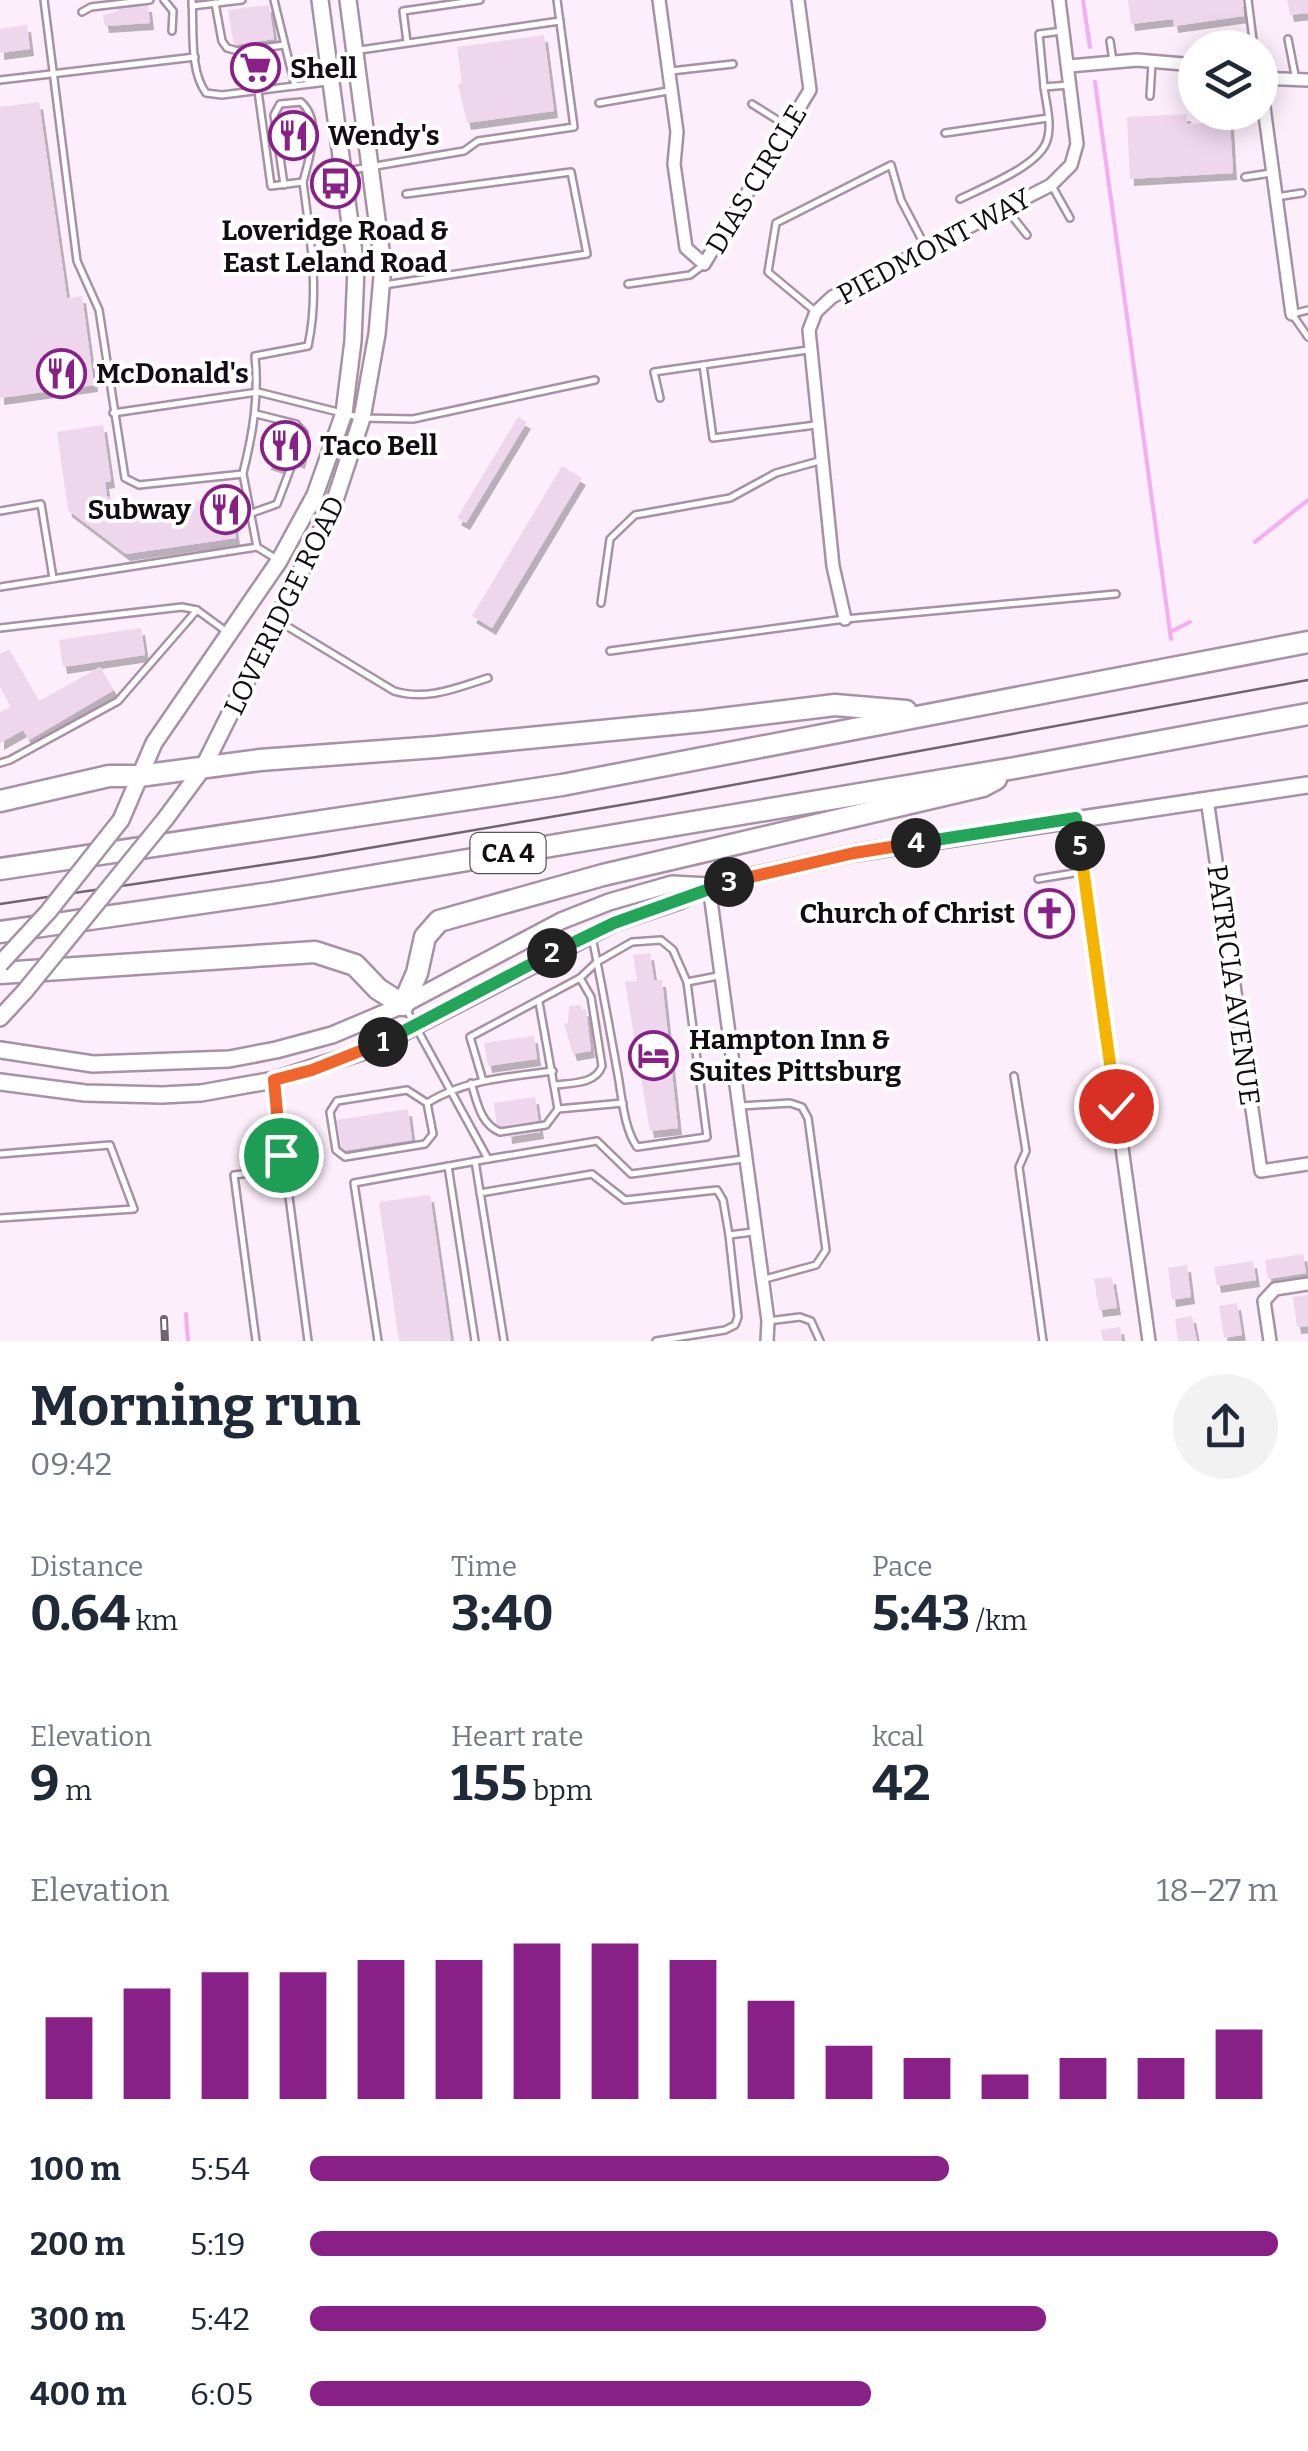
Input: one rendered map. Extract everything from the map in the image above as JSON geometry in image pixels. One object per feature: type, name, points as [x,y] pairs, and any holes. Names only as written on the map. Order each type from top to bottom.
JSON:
[{"type":"highway","name":"CA 4","points":[[0,869],[543,788],[1308,642]]},
{"type":"highway","points":[[0,801],[108,776],[704,721],[835,704],[928,714]]},
{"type":"highway","name":"CA 4","points":[[0,932],[270,892],[1015,768],[1308,714]]},
{"type":"highway","points":[[0,973],[315,952],[355,965],[378,989],[403,1005],[417,973],[425,937],[438,922],[603,874],[983,786],[1015,768]]},
{"type":"main road","name":"LOVERIDGE ROAD","points":[[0,964],[48,912],[121,820],[154,744],[279,561],[315,495],[344,412],[354,341],[356,268],[320,0]]},
{"type":"main road","name":"LOVERIDGE ROAD","points":[[0,1018],[203,768],[340,494],[362,418],[377,334],[382,251],[348,0]]},
{"type":"main road","points":[[0,1082],[85,1093],[162,1095],[274,1080],[371,1049],[614,923],[679,902],[709,886],[854,853],[1308,784]]},
{"type":"main road","points":[[0,1050],[93,1064],[229,1058],[332,1035],[403,1005],[560,921],[672,884],[709,886]]},
{"type":"street","name":"DIAS CIRCLE","points":[[659,0],[678,137],[674,164],[686,248],[704,264],[811,86],[798,0]]},
{"type":"street","name":"PIEDMONT WAY","points":[[844,619],[832,566],[809,330],[816,312],[832,297],[1051,185],[1072,164],[1077,144],[1059,0]]},
{"type":"street","points":[[1069,66],[1114,60],[1178,64]]},
{"type":"street","points":[[1267,130],[1292,314]]},
{"type":"street","name":"PATRICIA AVENUE","points":[[1207,800],[1261,1171],[1308,1164]]},
{"type":"street","points":[[1076,818],[1149,1341]]},
{"type":"street","points":[[709,886],[768,1322],[767,1341]]},
{"type":"street","points":[[1270,1341],[1264,1301],[1275,1289],[1308,1284]]},
{"type":"lane","points":[[44,0],[77,261],[99,310],[126,478],[139,486],[243,474]]},
{"type":"lane","points":[[82,12],[90,6],[150,0]]},
{"type":"lane","points":[[164,0],[173,11],[172,32]]},
{"type":"lane","points":[[242,0],[192,3],[200,85],[206,93],[222,95],[330,82]]},
{"type":"lane","points":[[274,0],[295,86]]},
{"type":"lane","points":[[408,42],[403,11],[480,0]]},
{"type":"lane","points":[[344,171],[464,151],[478,141],[574,127],[557,0]]},
{"type":"lane","points":[[1248,0],[1252,30]]},
{"type":"lane","points":[[216,3],[222,41],[227,48],[238,51],[284,44]]},
{"type":"lane","points":[[355,51],[560,22]]},
{"type":"lane","points":[[960,199],[1031,162],[1046,145],[1048,118],[1039,34],[1064,30]]},
{"type":"lane","points":[[1288,39],[1302,80]]},
{"type":"lane","points":[[1110,41],[1114,60]]},
{"type":"lane","points":[[0,80],[196,57]]},
{"type":"lane","points":[[1150,96],[1152,60]]},
{"type":"lane","points":[[668,72],[733,64]]},
{"type":"lane","points":[[1044,87],[1072,84]]},
{"type":"lane","points":[[258,91],[271,186],[303,182]]},
{"type":"lane","points":[[599,102],[671,91]]},
{"type":"lane","points":[[258,547],[243,474],[256,414],[255,356],[308,346],[314,316],[316,281],[303,182],[314,149],[309,110],[301,102],[284,103],[276,107],[274,115],[284,184]]},
{"type":"lane","points":[[752,104],[787,126]]},
{"type":"lane","points":[[945,133],[1048,118]]},
{"type":"lane","points":[[816,312],[768,272],[776,223],[892,166],[901,200],[926,249]]},
{"type":"lane","points":[[381,286],[587,254],[571,172],[406,194]]},
{"type":"lane","points":[[1245,178],[1272,173]]},
{"type":"lane","points":[[1051,185],[1070,218]]},
{"type":"lane","points":[[1276,197],[1302,193]]},
{"type":"lane","points":[[1006,208],[1026,236]]},
{"type":"lane","points":[[628,284],[690,275],[704,264]]},
{"type":"lane","points":[[1308,310],[1292,314],[1308,337]]},
{"type":"lane","points":[[660,398],[654,372],[811,350]]},
{"type":"lane","points":[[702,365],[713,438],[818,424]]},
{"type":"lane","points":[[113,413],[258,392],[362,418],[413,419],[595,380]]},
{"type":"lane","points":[[252,513],[278,503],[304,433],[296,424],[256,414]]},
{"type":"lane","points":[[600,603],[610,540],[635,515],[730,498],[776,472],[822,460]]},
{"type":"lane","points":[[0,511],[41,504],[52,578]]},
{"type":"lane","points":[[0,587],[258,547],[279,561]]},
{"type":"lane","points":[[610,651],[844,619],[1116,594]]},
{"type":"lane","points":[[0,628],[182,607],[197,610],[229,634]]},
{"type":"lane","points":[[0,763],[118,701],[197,610]]},
{"type":"lane","points":[[277,620],[394,691],[413,697],[434,695],[488,678]]},
{"type":"lane","points":[[1038,879],[1083,871]]},
{"type":"lane","points":[[483,1080],[470,1037],[580,978],[598,962],[632,942],[661,940],[673,950],[687,982],[707,1137],[637,1147],[623,1102],[598,962],[592,934]]},
{"type":"lane","points":[[687,982],[721,975]]},
{"type":"lane","points":[[555,1085],[590,1080],[600,1073],[602,1066],[591,997],[580,978]]},
{"type":"lane","points":[[471,1082],[487,1125],[500,1132],[546,1125],[558,1109],[539,1002]]},
{"type":"lane","points":[[403,1005],[488,1159]]},
{"type":"lane","points":[[427,1103],[450,1088],[471,1082],[553,1071]]},
{"type":"lane","points":[[1014,1076],[1026,1151],[1019,1166],[1043,1341]]},
{"type":"lane","points":[[274,1080],[308,1341]]},
{"type":"lane","points":[[407,1090],[427,1103],[432,1134],[424,1144],[339,1155],[330,1112],[338,1101],[407,1090]]},
{"type":"lane","points":[[558,1109],[623,1102]]},
{"type":"lane","points":[[739,1106],[790,1103],[802,1108],[808,1118],[826,1250],[823,1258],[805,1270],[762,1280]]},
{"type":"lane","points":[[378,1341],[354,1183],[597,1141],[630,1174],[746,1159]]},
{"type":"lane","points":[[0,1154],[110,1145],[134,1208],[0,1218]]},
{"type":"lane","points":[[475,1161],[504,1341]]},
{"type":"lane","points":[[448,1166],[475,1341]]},
{"type":"lane","points":[[256,1341],[234,1175],[283,1169]]},
{"type":"lane","points":[[480,1193],[592,1174],[626,1200],[718,1190],[723,1200],[738,1322],[726,1330],[656,1341]]},
{"type":"lane","points":[[728,1236],[756,1231]]},
{"type":"lane","points":[[768,1322],[800,1317],[810,1320],[820,1341]]},
{"type":"building","points":[[1128,0],[1242,0],[1244,16],[1174,26],[1173,19],[1131,24]]},
{"type":"building","points":[[1287,0],[1308,0],[1308,13],[1290,15]]},
{"type":"building","points":[[148,5],[150,23],[105,26],[103,15],[118,11],[117,6]]},
{"type":"building","name":"Shell","points":[[269,5],[274,39],[234,45],[228,10]]},
{"type":"building","points":[[27,25],[30,49],[0,53],[0,29]]},
{"type":"building","points":[[544,35],[554,111],[467,123],[458,84],[462,83],[457,47]]},
{"type":"building","name":"Shell","points":[[268,52],[272,80],[243,84],[239,56]]},
{"type":"building","points":[[39,102],[67,298],[82,296],[94,385],[0,398],[0,107]]},
{"type":"building","name":"Wendy's","points":[[301,105],[306,148],[282,151],[280,109]]},
{"type":"building","points":[[1178,114],[1178,130],[1230,130],[1233,173],[1130,179],[1127,117]]},
{"type":"building","points":[[518,417],[527,422],[466,523],[457,518]]},
{"type":"building","points":[[103,425],[111,481],[105,482],[107,496],[135,517],[140,516],[139,510],[166,506],[166,511],[184,509],[183,503],[218,498],[218,503],[231,502],[236,538],[126,554],[68,510],[57,432]]},
{"type":"building","name":"Taco Bell","points":[[277,432],[299,439],[295,451],[303,454],[301,462],[292,459],[288,470],[267,463]]},
{"type":"building","points":[[562,466],[582,478],[492,628],[472,616]]},
{"type":"building","points":[[141,628],[145,655],[63,667],[59,640]]},
{"type":"building","points":[[9,649],[39,701],[100,667],[114,690],[29,740],[23,730],[0,743],[0,712],[11,707],[0,687],[0,654]]},
{"type":"building","name":"Hampton Inn & Suites Pittsburg","points":[[650,953],[654,980],[662,980],[678,1128],[650,1131],[625,982],[637,981],[633,955]]},
{"type":"building","points":[[581,1005],[581,1010],[586,1009],[591,1051],[573,1054],[564,1024],[568,1023],[569,1006]]},
{"type":"building","points":[[534,1036],[537,1059],[488,1066],[484,1043]]},
{"type":"building","points":[[535,1097],[540,1132],[508,1137],[507,1126],[497,1127],[494,1103]]},
{"type":"building","points":[[408,1109],[412,1140],[342,1151],[337,1120]]},
{"type":"building","points":[[430,1195],[451,1341],[399,1341],[379,1202]]},
{"type":"building","points":[[1303,1254],[1306,1273],[1268,1279],[1265,1260]]},
{"type":"building","points":[[1253,1261],[1256,1280],[1217,1286],[1214,1267]]},
{"type":"building","points":[[1187,1265],[1191,1297],[1172,1300],[1168,1268]]},
{"type":"building","points":[[1112,1277],[1117,1308],[1099,1310],[1094,1279]]},
{"type":"building","points":[[1308,1295],[1308,1326],[1297,1327],[1293,1297]]},
{"type":"building","points":[[1237,1303],[1242,1335],[1224,1338],[1219,1306]]},
{"type":"building","points":[[1192,1316],[1197,1341],[1178,1341],[1175,1319]]},
{"type":"building","points":[[1120,1327],[1122,1341],[1103,1341],[1101,1330]]},
{"type":"waterway","points":[[1083,0],[1090,47]]},
{"type":"waterway","points":[[1095,82],[1171,639]]},
{"type":"waterway","points":[[1255,542],[1308,500]]},
{"type":"waterway","points":[[1170,632],[1190,622]]},
{"type":"waterway","points":[[186,1314],[188,1341]]},
{"type":"tram line","points":[[0,904],[316,857],[656,799],[1308,680]]},
{"type":"railway","points":[[164,1319],[165,1341]]},
{"type":"place","name":"Shell","points":[[255,68]]},
{"type":"place","name":"Wendy's","points":[[293,135]]},
{"type":"place","name":"Loveridge Road & East Leland Road","points":[[335,183]]},
{"type":"place","name":"McDonald's","points":[[61,373]]},
{"type":"place","name":"Taco Bell","points":[[285,445]]},
{"type":"place","name":"Subway","points":[[226,509]]},
{"type":"place","name":"Church of Christ","points":[[1050,913]]},
{"type":"place","name":"Hampton Inn & Suites Pittsburg","points":[[654,1055]]},
{"type":"route","points":[[281,1155],[274,1080],[371,1049],[614,923],[679,902],[709,886],[854,853],[1076,818],[1116,1106]]}]
